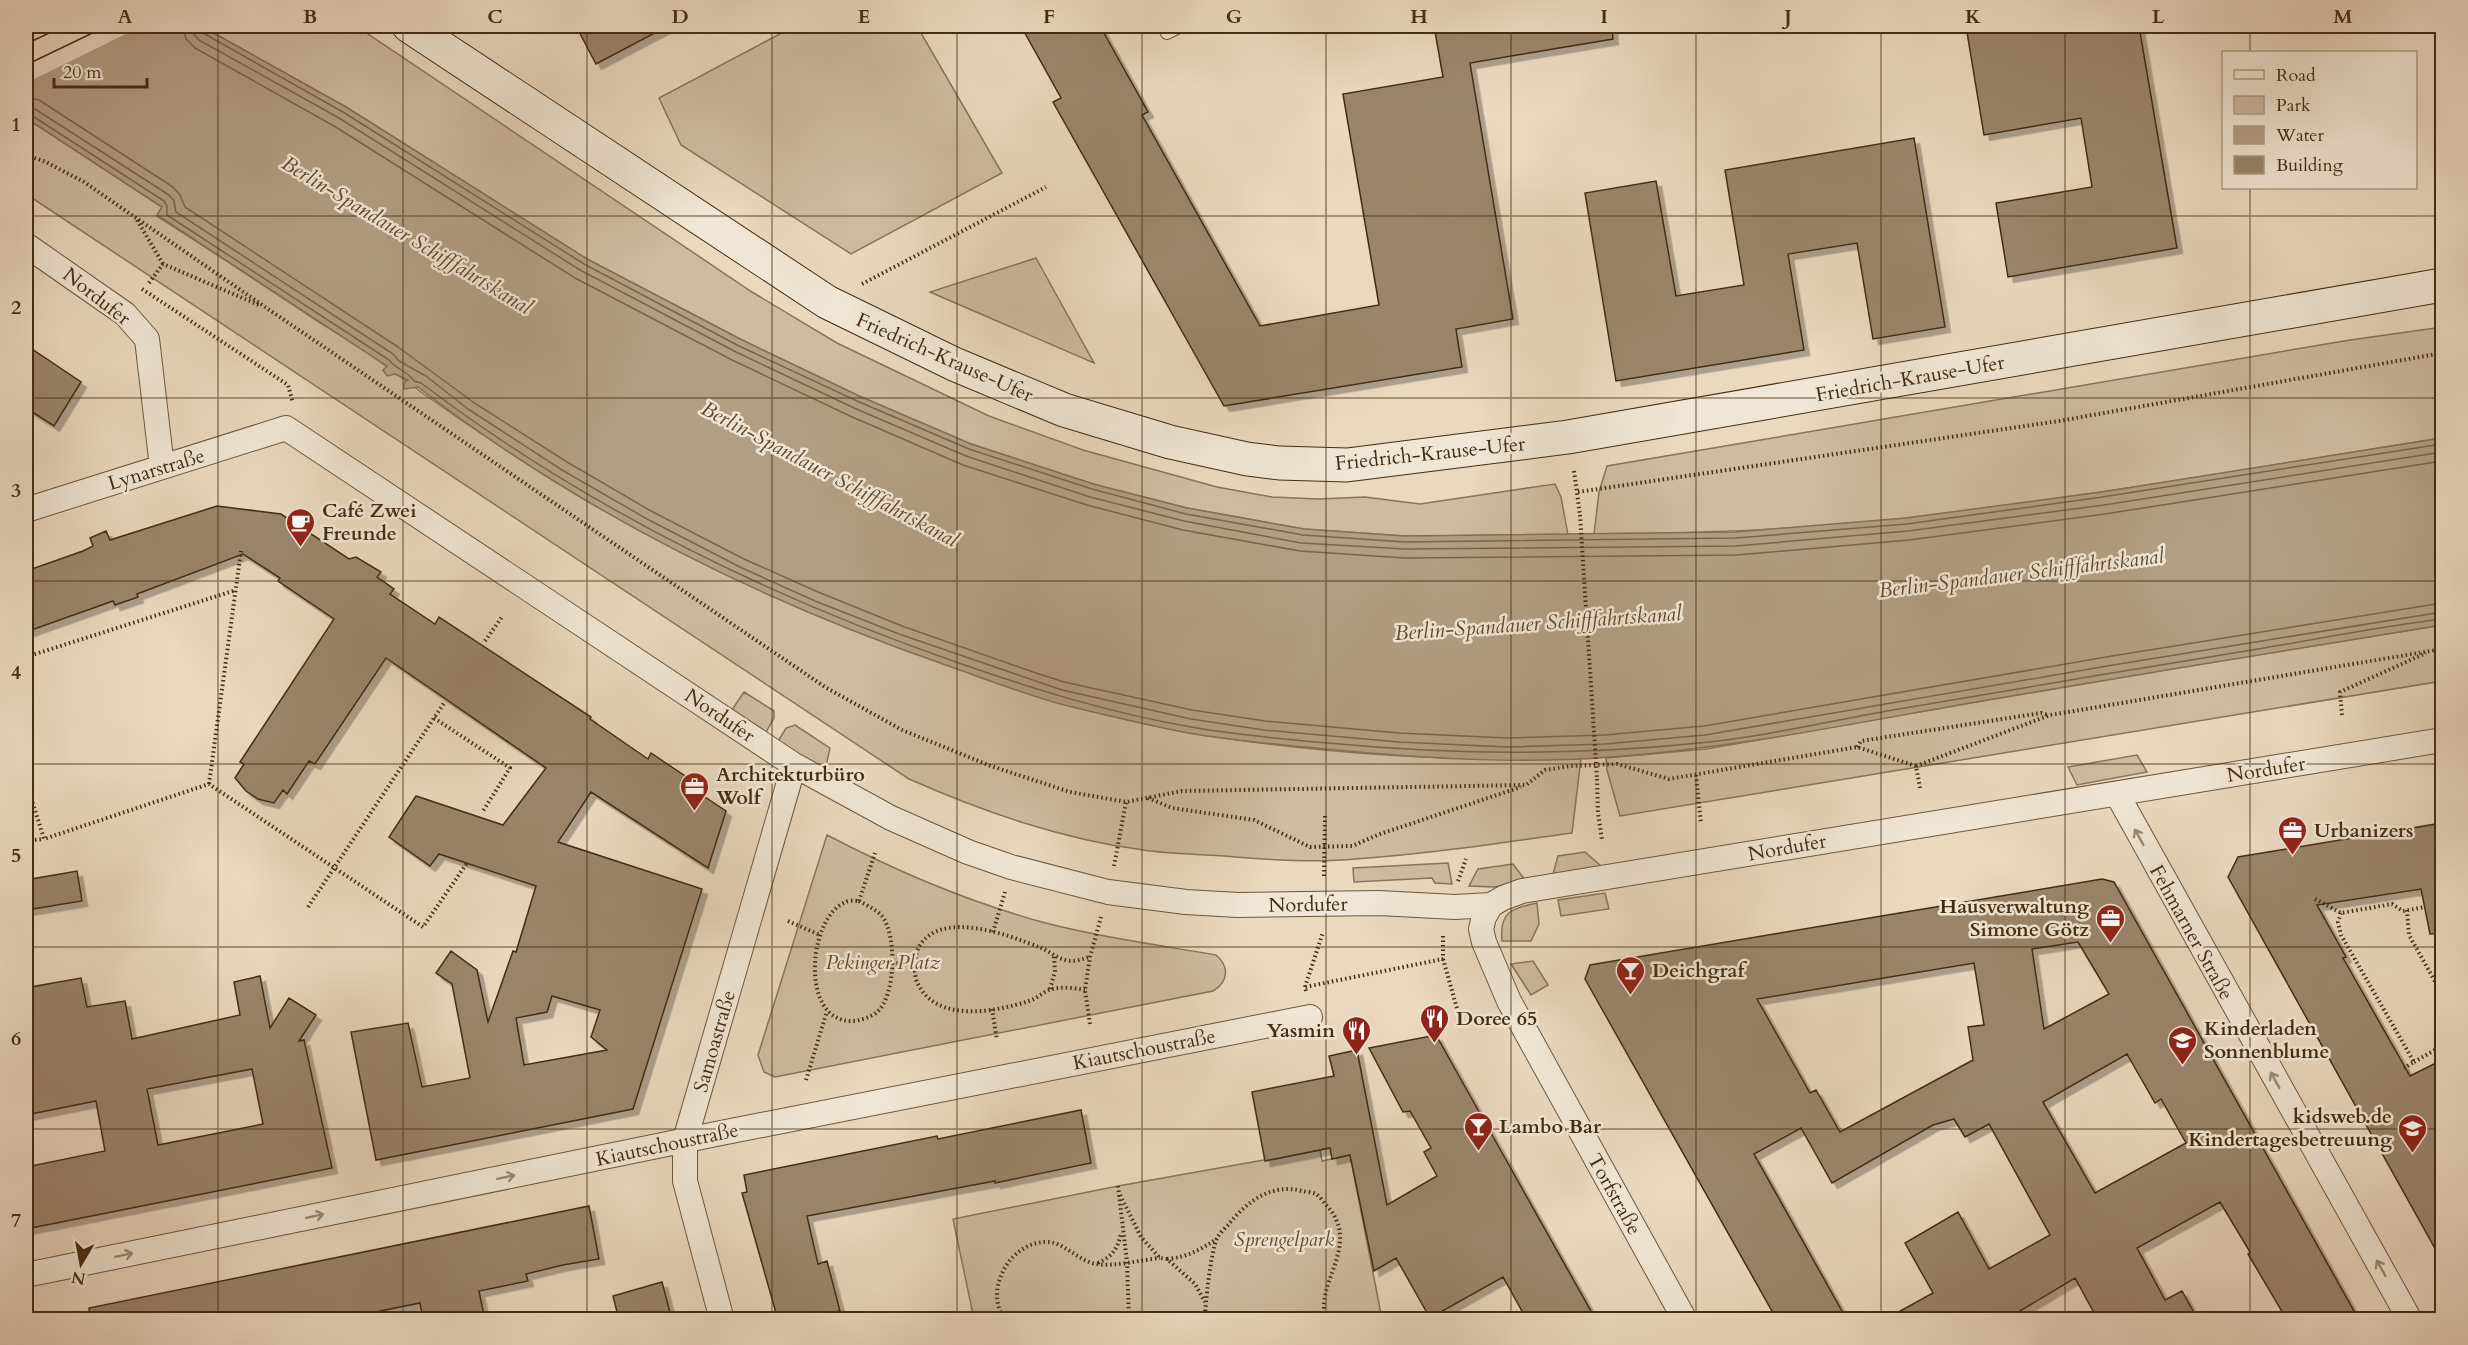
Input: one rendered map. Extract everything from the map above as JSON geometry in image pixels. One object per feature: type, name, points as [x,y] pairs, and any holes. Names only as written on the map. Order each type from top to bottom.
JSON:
[{"type":"street","name":"Friedrich-Krause-Ufer","points":[[409,26],[827,302],[954,364],[1064,410],[1170,442],[1247,459],[1279,463],[1347,465],[1568,437],[2442,285]]},
{"type":"street","name":"Nordufer","points":[[26,245],[125,314],[147,339],[162,467]]},
{"type":"street","name":"Nordufer","points":[[286,428],[794,765],[891,818],[968,852],[1011,867],[1108,892],[1186,902],[1238,905],[1379,903],[1448,907],[1491,905],[1522,891],[2442,740]]},
{"type":"street","name":"Lynarstraße","points":[[26,510],[286,428]]},
{"type":"street","name":"Samoastraße","points":[[722,1320],[686,1181],[685,1140],[794,765]]},
{"type":"street","name":"Fehmarner Straße","points":[[2117,794],[2410,1320]]},
{"type":"street","name":"Torfstraße","points":[[1491,905],[1484,917],[1481,929],[1484,942],[1509,1001],[1685,1320]]},
{"type":"street","name":"Kiautschoustraße","points":[[26,1275],[685,1140],[1310,1017]]},
{"type":"lane","points":[[1163,26],[1167,33],[1181,26]]},
{"type":"path","points":[[26,155],[46,162],[84,182],[825,687],[902,730],[991,766],[1070,792],[1126,802],[1182,791],[1526,785]]},
{"type":"path","points":[[862,284],[1046,186]]},
{"type":"path","points":[[135,216],[163,264],[268,309]]},
{"type":"path","points":[[149,284],[163,264]]},
{"type":"path","points":[[134,284],[288,385],[292,397]]},
{"type":"path","points":[[1578,492],[2059,422],[2442,353]]},
{"type":"path","points":[[1574,471],[1580,515],[1598,813],[1602,840]]},
{"type":"path","points":[[209,784],[241,551]]},
{"type":"path","points":[[26,657],[236,590]]},
{"type":"path","points":[[485,641],[502,617]]},
{"type":"path","points":[[1148,798],[1172,808],[1254,820],[1310,847],[1352,846],[1380,834],[1526,785],[1545,770],[1571,766],[1617,764],[1669,779],[1857,747],[1917,766],[2050,715],[2442,649]]},
{"type":"path","points":[[2342,714],[2340,693],[2432,650]]},
{"type":"path","points":[[308,907],[444,704]]},
{"type":"path","points":[[1857,747],[1861,741],[2041,713],[2050,715]]},
{"type":"path","points":[[434,718],[510,768],[483,811]]},
{"type":"path","points":[[1917,766],[1920,788]]},
{"type":"path","points":[[1696,775],[1701,824]]},
{"type":"path","points":[[26,781],[44,839]]},
{"type":"path","points":[[26,841],[44,839],[209,784]]},
{"type":"path","points":[[209,784],[423,927],[468,863]]},
{"type":"path","points":[[1114,864],[1126,802]]},
{"type":"path","points":[[1325,814],[1325,847]]},
{"type":"path","points":[[859,901],[875,853]]},
{"type":"path","points":[[993,932],[1004,893]]},
{"type":"path","points":[[2315,899],[2341,913],[2392,904],[2403,911],[2425,908]]},
{"type":"path","points":[[859,901],[882,916],[891,938],[892,963],[888,993],[878,1011],[859,1021],[842,1022],[827,1011],[819,998],[815,982],[820,935],[831,914],[845,902],[859,901]]},
{"type":"path","points":[[2407,910],[2409,935],[2442,994]]},
{"type":"path","points":[[2341,913],[2338,922],[2341,935],[2414,1062]]},
{"type":"path","points":[[1090,1024],[1085,990],[1090,957],[1101,919]]},
{"type":"path","points":[[788,921],[820,935]]},
{"type":"path","points":[[1085,990],[1050,989],[1031,1001],[958,1011],[938,1006],[926,998],[916,982],[915,964],[920,946],[932,933],[962,926],[993,932],[1042,948],[1054,956],[1071,961],[1090,957]]},
{"type":"path","points":[[1443,931],[1443,958],[1460,1019]]},
{"type":"path","points":[[1050,989],[1055,972],[1054,956]]},
{"type":"path","points":[[1310,1017],[1305,987],[1443,958]]},
{"type":"path","points":[[892,963],[915,964]]},
{"type":"path","points":[[992,1008],[997,1040]]},
{"type":"path","points":[[806,1080],[827,1011]]},
{"type":"path","points":[[2404,1068],[2442,1046]]},
{"type":"path","points":[[1118,1186],[1127,1262],[1130,1320]]},
{"type":"path","points":[[1005,1320],[997,1297],[1000,1276],[1011,1257],[1026,1246],[1047,1241],[1096,1264],[1184,1257],[1198,1252],[1217,1238],[1239,1211],[1264,1193],[1287,1187],[1316,1194],[1334,1213],[1341,1242],[1334,1272],[1325,1292],[1323,1312],[1327,1320]]},
{"type":"path","points":[[1120,1195],[1141,1237],[1160,1258]]},
{"type":"path","points":[[1096,1264],[1109,1258],[1118,1247],[1122,1229]]},
{"type":"path","points":[[1205,1320],[1205,1303],[1217,1238]]},
{"type":"path","points":[[1167,1259],[1195,1284],[1205,1303]]},
{"type":"green space","points":[[201,26],[356,26],[752,292],[837,343],[989,416],[1083,450],[1217,487],[1272,497],[1319,499],[1365,497],[1420,504],[1555,484],[1561,497],[1568,535],[1405,536],[1304,529],[1187,508],[1093,484],[971,444],[859,396],[742,340],[587,259],[346,107]]},
{"type":"green space","points":[[795,26],[917,26],[1002,173],[851,254],[681,145],[659,98]]},
{"type":"green space","points":[[26,118],[162,207],[157,216],[369,354],[511,454],[601,509],[697,561],[797,607],[898,647],[1039,696],[1130,721],[1239,740],[1337,751],[1483,759],[1581,758],[1572,833],[1437,851],[1340,860],[1273,860],[1163,852],[1082,839],[1023,823],[909,779],[26,194]]},
{"type":"green space","points":[[1036,258],[1094,363],[930,292]]},
{"type":"green space","points":[[2442,327],[2442,438],[2108,491],[1907,518],[1751,530],[1594,534],[1599,492],[1607,466],[2350,340]]},
{"type":"green space","points":[[2442,625],[2442,681],[1620,816],[1607,770],[1606,758],[1706,749],[2115,678]]},
{"type":"green space","points":[[744,692],[774,711],[774,718],[765,734],[731,711]]},
{"type":"green space","points":[[795,725],[830,748],[824,775],[777,743],[786,728]]},
{"type":"green space","points":[[2137,755],[2147,772],[2077,785],[2068,767]]},
{"type":"green space","name":"Pekinger Platz","points":[[827,835],[932,884],[1015,914],[1085,932],[1216,955],[1224,964],[1224,979],[1213,991],[775,1077],[764,1072],[758,1055]]},
{"type":"green space","points":[[1585,852],[1601,866],[1553,874],[1558,856]]},
{"type":"green space","points":[[1448,863],[1452,884],[1435,883],[1432,878],[1354,882],[1353,868]]},
{"type":"green space","points":[[1513,864],[1525,880],[1495,887],[1469,886],[1478,869]]},
{"type":"green space","points":[[1605,893],[1609,909],[1561,916],[1558,900]]},
{"type":"green space","points":[[1537,903],[1539,924],[1531,941],[1502,941],[1503,924],[1509,913]]},
{"type":"green space","points":[[1533,961],[1548,985],[1531,995],[1511,964]]},
{"type":"green space","name":"Sprengelpark","points":[[1320,1150],[1322,1161],[1350,1155],[1382,1319],[974,1319],[953,1219],[1118,1186]]},
{"type":"water","name":"Berlin-Spandauer Schifffahrtskanal","points":[[26,26],[201,26],[346,107],[587,259],[742,340],[859,396],[971,444],[1093,484],[1187,508],[1304,529],[1405,536],[1735,532],[1906,518],[2102,492],[2442,438],[2442,625],[1702,748],[1579,759],[1446,758],[1268,744],[1188,733],[1064,705],[1003,686],[873,638],[736,580],[604,511],[478,431],[418,387],[404,389],[404,383],[408,380],[395,374],[387,376],[383,370],[387,366],[157,215],[162,207],[26,118]]},
{"type":"pier","points":[[26,26],[142,26],[26,83]]},
{"type":"building","points":[[576,26],[668,26],[596,64]]},
{"type":"building","points":[[1021,26],[1100,26],[1148,112],[1142,115],[1260,326],[1379,305],[1343,94],[1443,77],[1434,26],[1612,26],[1613,39],[1470,63],[1513,319],[1456,329],[1462,367],[1224,406],[1053,102],[1061,98]]},
{"type":"building","points":[[1966,26],[2139,26],[2177,248],[2008,277],[1996,203],[2092,187],[2081,118],[1984,135]]},
{"type":"building","points":[[1914,138],[1945,327],[1873,339],[1857,243],[1788,254],[1804,350],[1616,381],[1585,193],[1656,181],[1676,296],[1744,285],[1725,170]]},
{"type":"building","points":[[26,345],[81,382],[54,426],[26,408]]},
{"type":"building","points":[[217,506],[281,514],[349,559],[356,557],[381,572],[377,577],[394,589],[390,594],[435,624],[439,617],[591,717],[590,719],[648,759],[651,753],[685,776],[681,781],[726,811],[708,868],[591,792],[558,842],[702,889],[633,1109],[376,1160],[351,1032],[408,1023],[422,1087],[470,1078],[452,984],[436,973],[451,951],[477,970],[488,1022],[513,951],[516,952],[536,886],[439,854],[430,866],[389,837],[416,796],[503,825],[546,768],[386,658],[315,764],[309,761],[287,794],[283,790],[274,803],[258,799],[246,791],[235,778],[244,764],[240,762],[334,619],[278,581],[280,578],[243,554],[137,594],[138,597],[115,605],[113,601],[26,632],[26,571],[93,546],[90,538],[106,531],[110,540]],"holes":[[[552,996],[600,1010],[591,1037],[607,1050],[524,1065],[516,1018],[547,1012]]]},
{"type":"building","points":[[2442,823],[2442,933],[2430,934],[2421,889],[2317,905],[2346,957],[2343,958],[2410,1076],[2442,1060],[2442,1261],[2228,877],[2238,857]]},
{"type":"building","points":[[77,871],[82,901],[26,910],[26,880]]},
{"type":"building","points":[[2102,879],[2114,882],[2359,1320],[2287,1320],[2220,1202],[2137,1248],[2165,1300],[2182,1291],[2198,1320],[2098,1320],[2075,1278],[2005,1320],[1884,1320],[1933,1293],[1905,1243],[1958,1212],[1989,1269],[2050,1235],[1989,1124],[1965,1137],[1954,1119],[1933,1125],[1832,1183],[1801,1128],[1754,1154],[1847,1320],[1777,1320],[1585,979],[1590,965]],"holes":[[[2078,942],[2109,994],[2044,1029],[2032,949]],[[1974,963],[1984,1025],[1968,1027],[1973,1060],[1840,1132],[1816,1090],[1810,1093],[1757,999]],[[2127,1054],[2155,1103],[2161,1099],[2186,1143],[2095,1193],[2043,1102]]]},
{"type":"building","points":[[260,976],[270,1028],[289,998],[316,1015],[299,1041],[304,1040],[332,1168],[26,1229],[26,1167],[105,1151],[96,1101],[26,1115],[26,991],[31,990],[31,987],[81,978],[87,1007],[125,1001],[132,1039],[240,1015],[234,982]],"holes":[[[252,1069],[263,1124],[158,1145],[147,1089]]]},
{"type":"building","points":[[1436,1035],[1596,1320],[1527,1320],[1503,1277],[1430,1318],[1396,1258],[1374,1271],[1350,1155],[1332,1159],[1330,1148],[1265,1161],[1252,1092],[1334,1076],[1329,1056],[1357,1050],[1387,1205],[1437,1176],[1424,1152],[1431,1148],[1410,1111],[1403,1112],[1369,1048]]},
{"type":"building","points":[[1081,1110],[1091,1163],[995,1183],[995,1181],[807,1216],[818,1264],[827,1261],[840,1311],[838,1311],[840,1320],[778,1320],[742,1193],[747,1192],[744,1175]]},
{"type":"building","points":[[589,1206],[599,1259],[526,1274],[528,1281],[479,1291],[485,1320],[423,1320],[420,1303],[336,1320],[90,1320],[89,1308]]},
{"type":"building","points":[[662,1282],[672,1320],[619,1320],[613,1296]]},
{"type":"tram line","points":[[26,44],[64,26]]},
{"type":"tram line","points":[[26,65],[107,26]]},
{"type":"place","name":"Café Zwei Freunde","points":[[301,548]]},
{"type":"place","name":"Architekturbüro Wolf","points":[[695,812]]},
{"type":"place","name":"Urbanizers","points":[[2293,856]]},
{"type":"place","name":"Hausverwaltung Simone Götz","points":[[2110,944]]},
{"type":"place","name":"Deichgraf","points":[[1631,996]]},
{"type":"place","name":"Doree 65","points":[[1435,1044]]},
{"type":"place","name":"Yasmin","points":[[1356,1056]]},
{"type":"place","name":"Kinderladen Sonnenblume","points":[[2183,1066]]},
{"type":"place","name":"Lambo Bar","points":[[1478,1152]]},
{"type":"place","name":"kidsweb.de Kindertagesbetreuung","points":[[2413,1154]]}]
